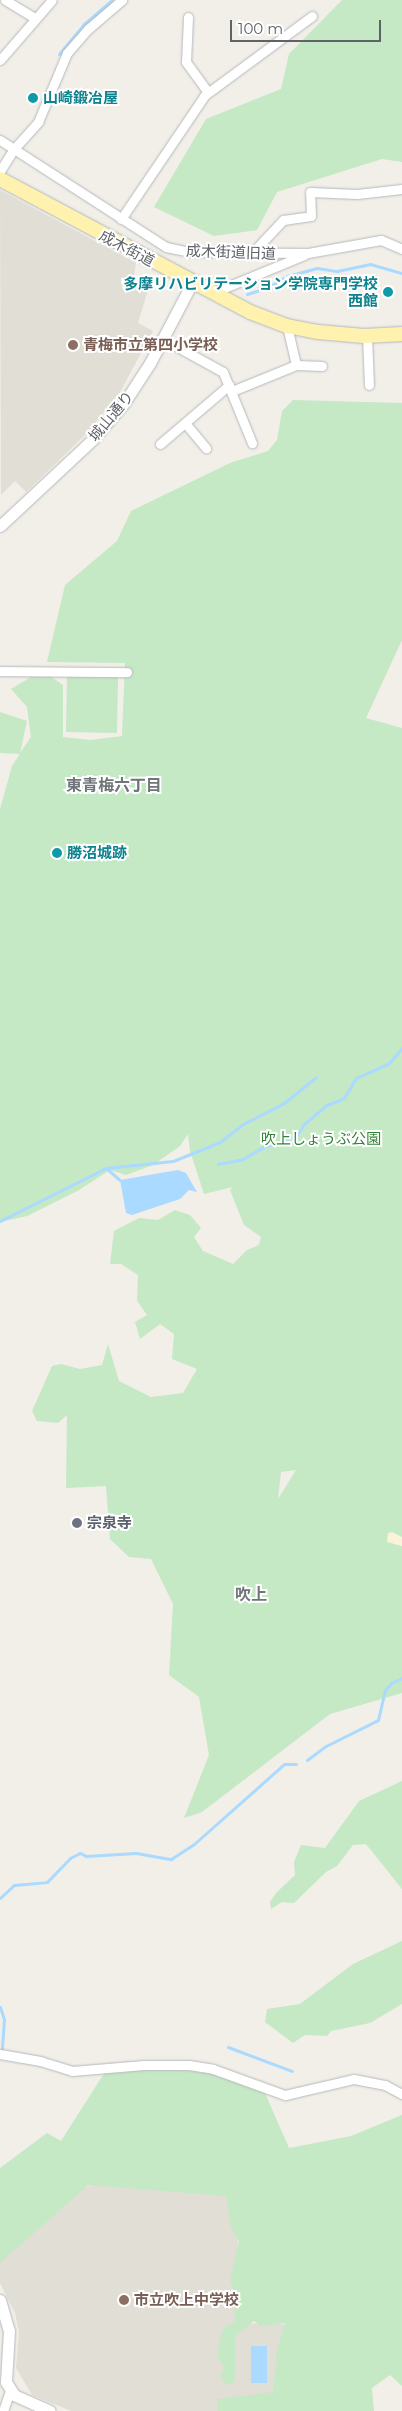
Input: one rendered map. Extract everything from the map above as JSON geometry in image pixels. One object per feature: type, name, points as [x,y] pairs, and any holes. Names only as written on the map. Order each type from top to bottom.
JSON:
[{"type":"main road","name":"成木街道","points":[[0,178],[192,283],[287,326],[335,335],[402,334]]},
{"type":"street","points":[[5,0],[34,17]]},
{"type":"street","points":[[34,17],[43,0]]},
{"type":"street","points":[[0,60],[34,17],[52,0]]},
{"type":"street","points":[[0,171],[13,150],[38,122],[67,54],[88,29],[122,0]]},
{"type":"street","points":[[121,219],[208,92],[312,16]]},
{"type":"street","points":[[188,17],[186,62],[208,92]]},
{"type":"street","name":"成木街道旧道","points":[[0,140],[166,247],[190,252],[308,254],[381,240],[402,249]]},
{"type":"street","points":[[251,254],[283,220],[311,216],[310,192],[357,194],[402,189]]},
{"type":"street","points":[[212,293],[308,254]]},
{"type":"street","name":"城山通り","points":[[0,526],[110,420],[138,382],[192,283]]},
{"type":"street","points":[[287,326],[296,365]]},
{"type":"street","points":[[367,336],[368,384]]},
{"type":"street","points":[[163,339],[223,372],[252,443]]},
{"type":"street","points":[[160,444],[230,388],[296,365],[322,366]]},
{"type":"street","points":[[185,423],[206,448]]},
{"type":"street","points":[[0,671],[127,672]]},
{"type":"street","points":[[0,2054],[40,2061],[72,2071],[144,2065],[189,2065],[213,2069],[285,2094],[354,2079],[385,2085],[402,2094]]},
{"type":"street","points":[[0,2300],[9,2331],[3,2411]]},
{"type":"street","points":[[5,2385],[50,2411]]},
{"type":"shaded area","name":"青梅市立第四小学校","points":[[0,190],[136,263],[133,282],[148,290],[138,323],[153,331],[119,394],[87,433],[26,492],[15,481],[1,495]]},
{"type":"shaded area","name":"市立吹上中学校","points":[[96,2182],[238,2186],[238,2323],[284,2324],[284,2395],[222,2411],[71,2411],[32,2395],[16,2368],[19,2332],[15,2313],[0,2283],[0,2230]]},
{"type":"green space","points":[[342,0],[402,0],[402,162],[382,159],[277,192],[257,230],[214,236],[154,207],[206,119],[281,89],[289,54]]},
{"type":"green space","name":"吹上しょうぶ公園","points":[[293,400],[402,403],[402,640],[366,718],[402,728],[402,1693],[330,1714],[202,1812],[184,1818],[209,1755],[199,1697],[169,1675],[173,1604],[151,1559],[129,1557],[110,1539],[106,1486],[66,1488],[67,1415],[58,1423],[37,1421],[32,1411],[52,1366],[61,1364],[80,1369],[102,1365],[108,1344],[119,1381],[151,1397],[183,1393],[197,1369],[172,1359],[174,1334],[160,1324],[140,1339],[135,1322],[147,1315],[137,1301],[138,1275],[121,1264],[110,1264],[114,1231],[139,1218],[158,1220],[175,1210],[190,1215],[201,1228],[194,1237],[203,1251],[233,1264],[247,1250],[259,1245],[261,1237],[244,1225],[230,1190],[233,1187],[204,1194],[190,1151],[188,1134],[180,1146],[153,1165],[126,1175],[110,1170],[79,1190],[27,1216],[0,1222],[0,809],[12,766],[20,754],[0,753],[0,712],[27,721],[20,753],[31,737],[27,707],[11,689],[31,677],[50,676],[63,685],[63,737],[90,740],[122,736],[125,663],[47,662],[65,585],[117,541],[131,511],[230,463],[268,451],[277,440],[282,411]],"holes":[[[296,1470],[278,1499],[281,1472]]]},
{"type":"green space","points":[[67,675],[118,676],[117,733],[66,732]]},
{"type":"green space","points":[[402,1781],[402,1889],[366,1844],[353,1845],[337,1866],[326,1872],[294,1903],[282,1902],[271,1909],[270,1902],[276,1893],[295,1875],[294,1862],[301,1845],[325,1848],[359,1801]]},
{"type":"green space","points":[[402,1941],[402,2004],[370,2023],[331,2031],[327,2036],[305,2035],[293,2043],[265,2022],[267,2009],[300,2004],[353,1964]]},
{"type":"green space","points":[[151,2068],[209,2072],[265,2093],[289,2148],[351,2136],[402,2115],[402,2386],[390,2375],[372,2388],[374,2411],[217,2411],[217,2399],[273,2392],[277,2349],[285,2323],[262,2327],[254,2321],[235,2336],[235,2382],[227,2385],[220,2377],[224,2368],[218,2358],[219,2341],[224,2328],[235,2321],[234,2292],[230,2279],[239,2241],[231,2227],[226,2196],[88,2185],[0,2263],[0,2168],[47,2133],[61,2141],[105,2072]]},
{"type":"sand","points":[[392,1532],[402,1537],[402,1546],[387,1542],[388,1533]]},
{"type":"water","points":[[178,1170],[186,1173],[197,1192],[189,1190],[180,1199],[132,1215],[126,1213],[120,1180]]},
{"type":"water","points":[[251,2346],[267,2346],[267,2383],[251,2383]]},
{"type":"waterway","points":[[59,54],[83,25],[112,0]]},
{"type":"waterway","points":[[247,294],[267,288],[287,276],[317,268],[337,271],[370,264],[402,273]]},
{"type":"waterway","points":[[218,1164],[243,1159],[261,1148],[296,1136],[304,1124],[327,1105],[344,1098],[356,1078],[389,1063],[402,1048]]},
{"type":"waterway","points":[[0,1221],[106,1168],[173,1161],[220,1142],[243,1124],[284,1103],[316,1077]]},
{"type":"waterway","points":[[106,1168],[120,1180]]},
{"type":"waterway","points":[[307,1760],[324,1747],[378,1720],[385,1690],[391,1683],[402,1678]]},
{"type":"waterway","points":[[0,1898],[14,1885],[47,1882],[70,1858],[80,1853],[86,1856],[136,1853],[171,1859],[194,1844],[284,1764],[296,1764]]},
{"type":"waterway","points":[[0,2007],[4,2019],[2,2049]]},
{"type":"waterway","points":[[228,2047],[292,2071]]},
{"type":"place","name":"山崎鍛冶屋","points":[[33,98]]},
{"type":"place","name":"多摩リハビリテーション学院専門学校 西館","points":[[388,292]]},
{"type":"place","name":"青梅市立第四小学校","points":[[73,345]]},
{"type":"place","name":"勝沼城跡","points":[[57,853]]},
{"type":"place","name":"宗泉寺","points":[[77,1523]]},
{"type":"place","name":"市立吹上中学校","points":[[124,2300]]},
{"type":"district","name":"東青梅六丁目","points":[[114,786]]},
{"type":"district","name":"吹上","points":[[251,1595]]}]
